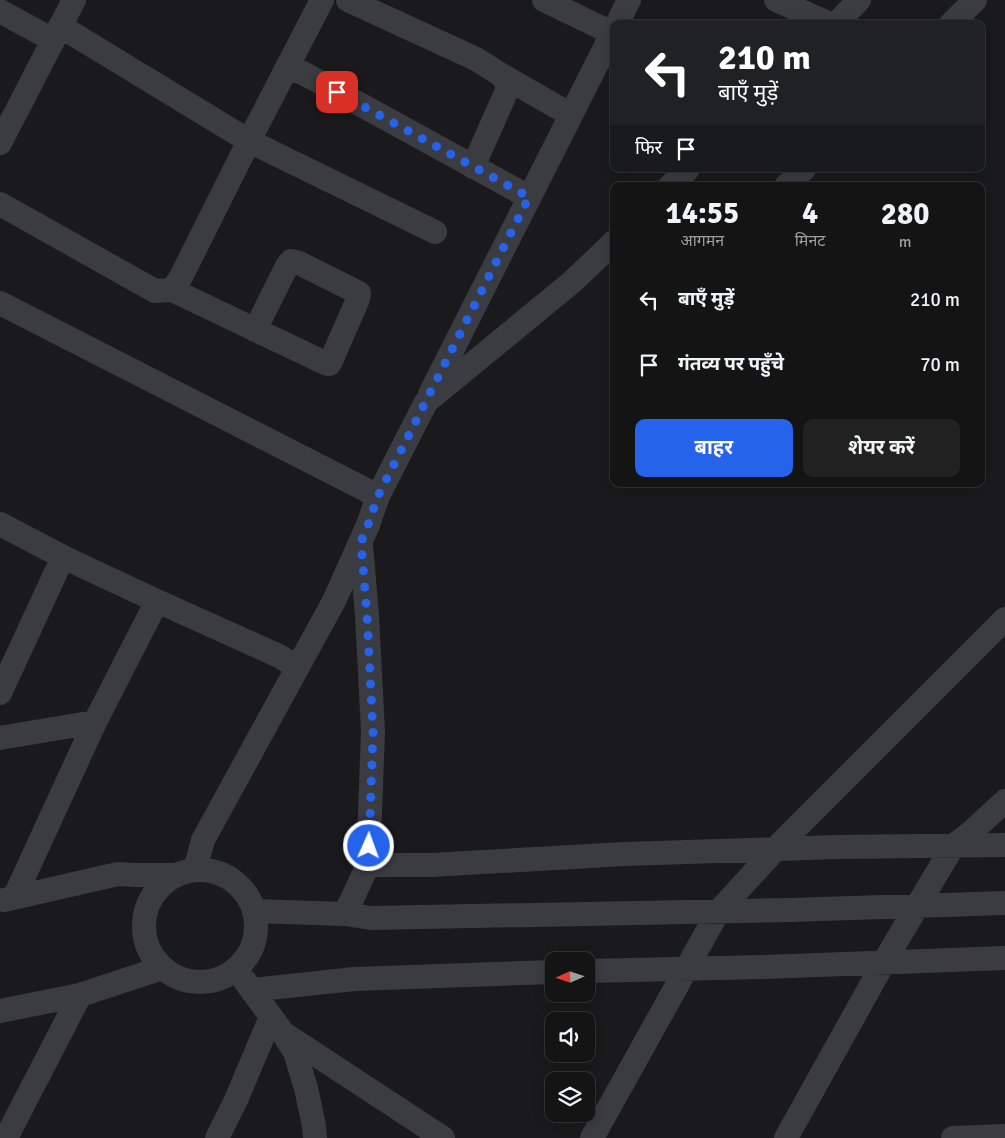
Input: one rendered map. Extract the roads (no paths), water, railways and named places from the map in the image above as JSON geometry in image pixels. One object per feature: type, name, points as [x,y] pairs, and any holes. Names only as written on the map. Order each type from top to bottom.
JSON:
[{"type":"street","points":[[0,143],[74,0]]},
{"type":"street","points":[[172,290],[181,277],[322,0]]},
{"type":"street","points":[[348,0],[476,59],[570,115]]},
{"type":"street","points":[[544,0],[617,20]]},
{"type":"street","points":[[776,0],[821,20]]},
{"type":"street","points":[[840,20],[860,0]]},
{"type":"street","points":[[955,20],[976,0]]},
{"type":"street","points":[[0,11],[57,33],[249,141],[435,232]]},
{"type":"street","points":[[7,900],[118,874],[136,875],[185,872],[217,872],[236,882],[250,899],[254,911],[256,932],[250,953],[236,970],[219,980],[199,983],[179,979],[162,968],[149,950],[144,929],[147,907],[158,888],[185,872],[334,601],[361,542],[378,496],[570,115],[610,41]]},
{"type":"street","points":[[287,67],[303,73],[529,197]]},
{"type":"street","points":[[473,167],[508,88],[503,76]]},
{"type":"street","points":[[674,182],[685,172]]},
{"type":"street","points":[[790,182],[801,172]]},
{"type":"street","points":[[0,204],[155,291],[172,290],[255,330],[329,364],[359,293],[297,262],[291,261],[255,330]]},
{"type":"street","points":[[426,402],[572,282],[610,246]]},
{"type":"street","points":[[0,302],[378,496]]},
{"type":"street","points":[[0,524],[63,557],[279,656],[297,668]]},
{"type":"street","points":[[344,914],[368,865],[373,732],[361,542]]},
{"type":"street","points":[[0,692],[63,557]]},
{"type":"street","points":[[7,900],[157,601]]},
{"type":"street","points":[[592,1138],[718,912],[776,849],[1005,619]]},
{"type":"street","points":[[0,738],[95,722]]},
{"type":"street","points":[[786,1138],[884,962],[953,846],[1005,801]]},
{"type":"street","points":[[368,865],[431,865],[624,854],[776,849],[1005,845]]},
{"type":"street","points":[[254,911],[344,914],[371,918],[718,912],[1005,903]]},
{"type":"street","points":[[595,971],[1005,958]]},
{"type":"street","points":[[0,1011],[80,995],[162,968]]},
{"type":"street","points":[[236,970],[295,1052],[306,1088],[315,1138]]},
{"type":"street","points":[[252,990],[354,979],[545,972]]},
{"type":"street","points":[[6,1138],[80,995]]},
{"type":"street","points":[[217,1138],[277,1025]]},
{"type":"street","points":[[277,1025],[443,1138]]},
{"type":"street","points":[[954,1138],[1005,1136]]}]
